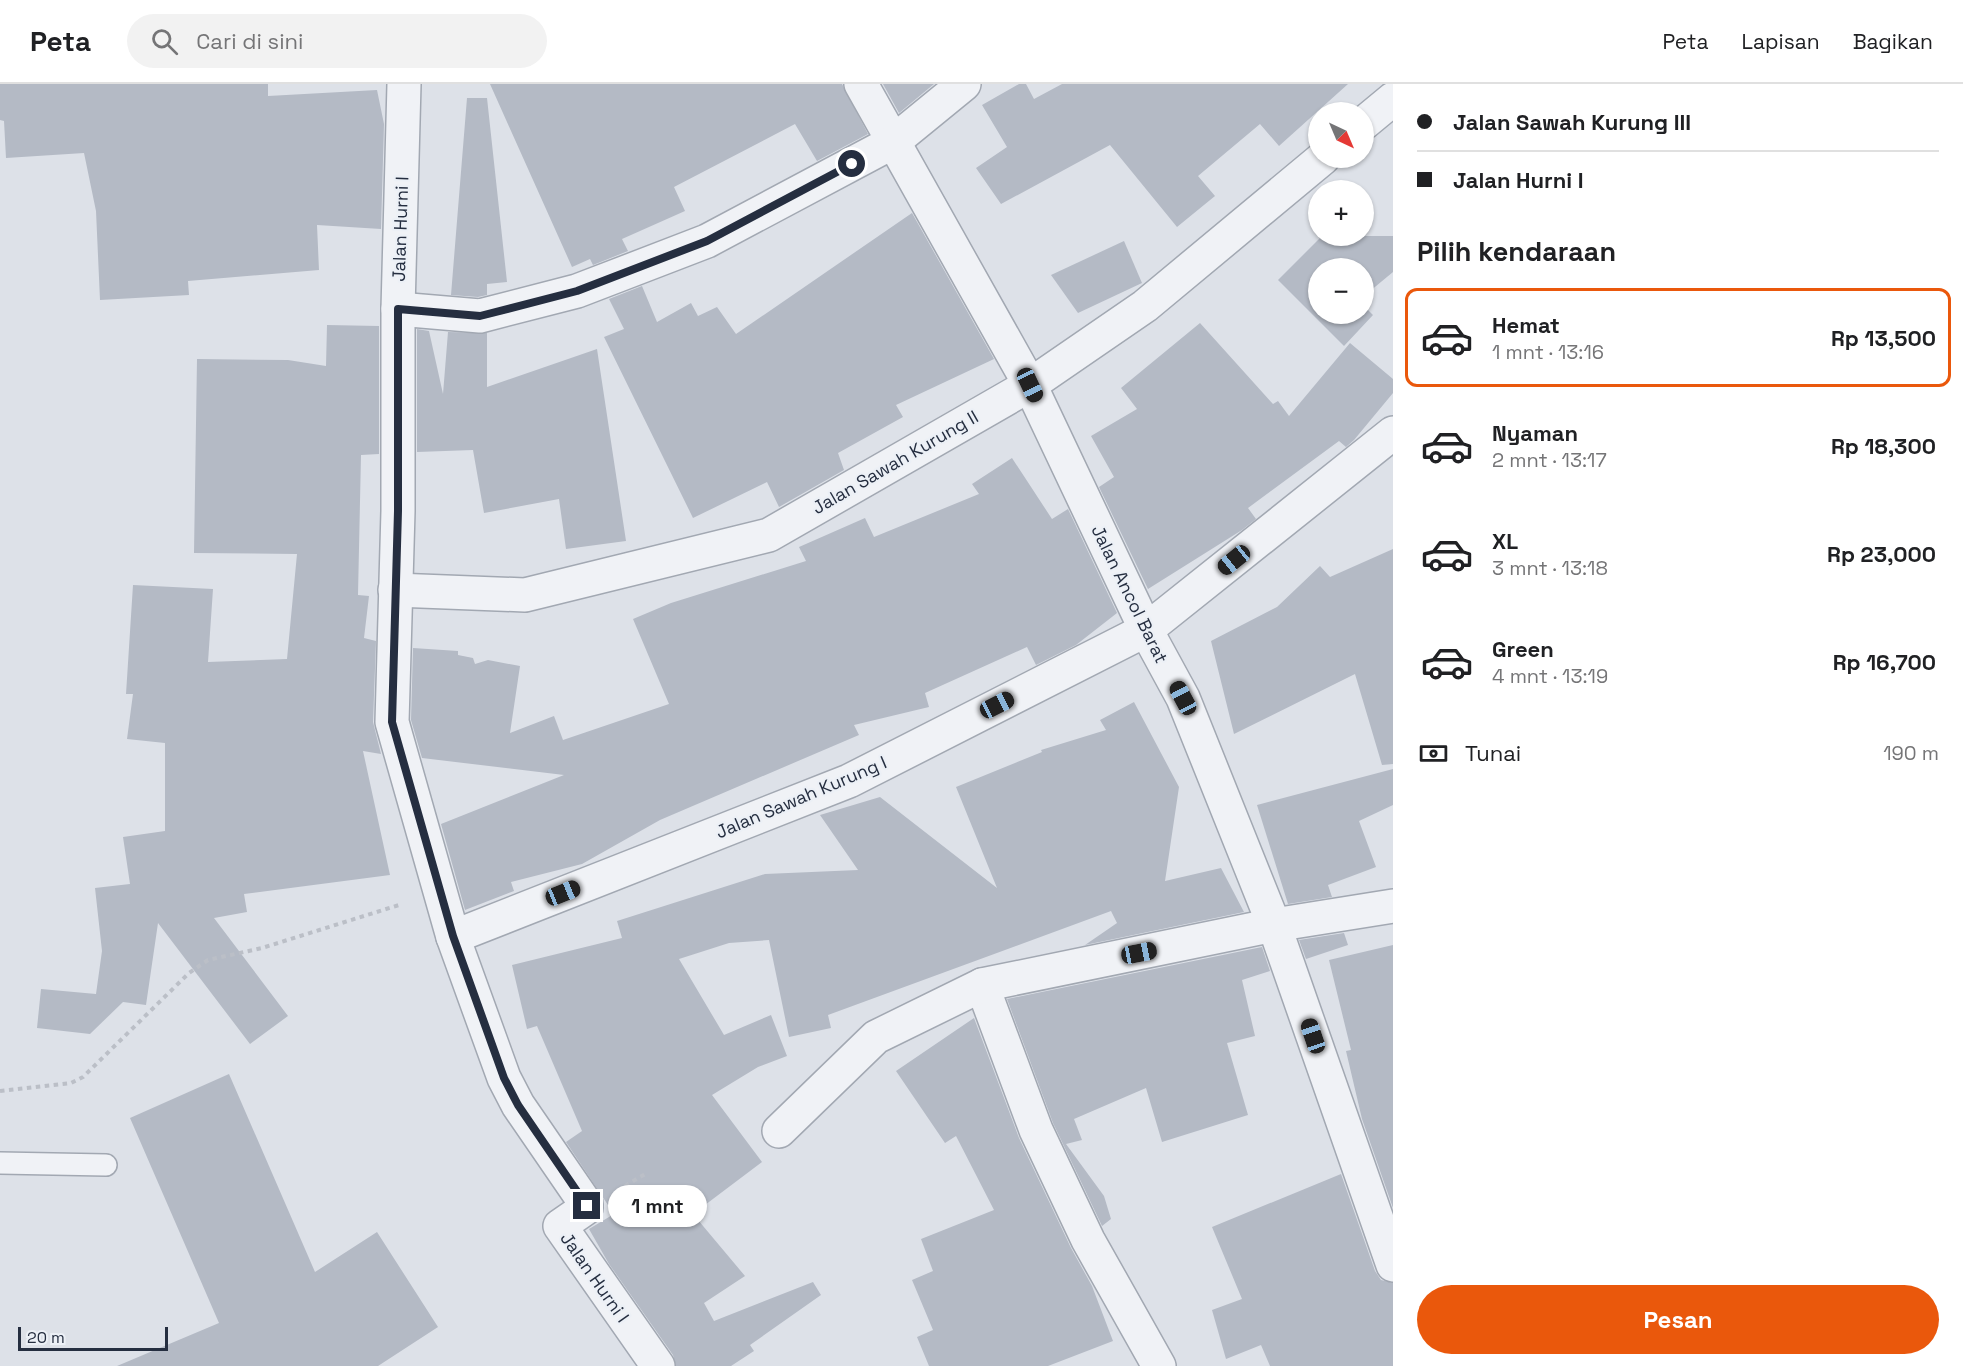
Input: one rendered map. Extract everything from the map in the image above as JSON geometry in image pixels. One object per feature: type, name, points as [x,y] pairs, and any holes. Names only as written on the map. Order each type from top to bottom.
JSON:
[{"type":"street","name":"Jalan Hurni I","points":[[404,84],[392,722],[453,936],[504,1078],[518,1105],[586,1204],[586,1208],[560,1226],[658,1366]]},
{"type":"street","name":"Jalan Ancol Barat","points":[[861,84],[1030,385],[1146,630],[1183,698],[1274,925],[1393,1265]]},
{"type":"street","points":[[398,309],[480,316],[577,291],[707,241],[893,142],[964,84]]},
{"type":"street","points":[[1374,115],[1393,99]]},
{"type":"street","name":"Jalan Sawah Kurung II","points":[[395,590],[525,595],[769,535],[1030,385],[1145,306],[1311,168]]},
{"type":"street","name":"Jalan Sawah Kurung I","points":[[453,936],[849,781],[1146,630],[1393,433]]},
{"type":"street","points":[[778,1131],[876,1037],[982,985],[1274,925],[1393,906]]},
{"type":"street","points":[[982,985],[1036,1130],[1088,1240],[1159,1366]]},
{"type":"lane","points":[[0,1163],[106,1165]]},
{"type":"path","points":[[0,1091],[71,1083],[83,1077],[189,973],[208,960],[262,948],[440,892]]},
{"type":"building","points":[[0,84],[268,84],[268,96],[377,90],[384,124],[381,229],[317,225],[319,270],[188,281],[189,295],[100,300],[96,211],[84,153],[6,158],[4,121],[0,120]]},
{"type":"building","points":[[490,84],[842,84],[868,134],[817,161],[795,124],[674,187],[685,211],[622,239],[628,251],[593,265],[590,259],[572,267]]},
{"type":"building","points":[[883,84],[934,84],[899,113]]},
{"type":"building","points":[[1019,84],[1026,84],[1034,99],[1062,84],[1348,84],[1328,102],[1308,102],[1308,120],[1279,146],[1260,124],[1198,176],[1215,196],[1177,227],[1110,145],[1001,204],[976,168],[1007,147],[982,105]]},
{"type":"building","points":[[467,98],[487,98],[507,282],[487,284],[487,295],[478,297],[451,295]]},
{"type":"building","points":[[912,213],[994,359],[896,405],[903,417],[838,453],[844,470],[779,507],[767,482],[693,518],[604,337],[624,329],[609,299],[642,286],[657,322],[691,303],[698,316],[717,307],[736,334]]},
{"type":"building","points":[[1374,236],[1393,236],[1393,272],[1374,288],[1374,258],[1308,258],[1308,310],[1278,280],[1312,246],[1374,246]]},
{"type":"building","points":[[1124,241],[1142,283],[1078,313],[1051,275]]},
{"type":"building","points":[[1200,323],[1273,404],[1278,401],[1289,416],[1350,343],[1393,379],[1393,393],[1346,447],[1339,441],[1248,508],[1256,519],[1148,589],[1099,487],[1114,477],[1091,436],[1137,409],[1121,388]]},
{"type":"building","points":[[1322,324],[1365,324],[1344,346]]},
{"type":"building","points":[[327,325],[379,326],[379,454],[361,455],[358,595],[369,596],[364,638],[376,641],[373,722],[381,754],[363,751],[390,875],[244,894],[247,912],[214,918],[288,1016],[250,1044],[158,923],[146,1005],[123,1002],[90,1034],[37,1028],[41,989],[96,994],[102,951],[95,888],[130,884],[123,837],[165,831],[165,743],[127,739],[133,694],[126,694],[133,585],[213,589],[208,662],[287,659],[297,554],[194,553],[197,359],[288,360],[326,366]]},
{"type":"building","points":[[417,329],[429,331],[443,394],[448,332],[487,333],[487,387],[597,349],[626,541],[566,549],[559,499],[484,513],[473,450],[417,452]]},
{"type":"building","points":[[1012,458],[1052,519],[1068,509],[1117,613],[1076,645],[1036,665],[1027,647],[925,693],[929,707],[854,725],[859,735],[660,820],[582,864],[511,882],[514,891],[465,910],[441,824],[564,775],[422,758],[411,720],[413,648],[458,651],[458,655],[473,658],[475,664],[488,660],[520,666],[510,733],[554,716],[563,740],[669,704],[633,619],[671,603],[806,561],[799,547],[865,518],[874,537],[979,494],[972,484]]},
{"type":"building","points":[[1393,549],[1393,764],[1382,765],[1355,674],[1234,734],[1211,641],[1277,607],[1320,566],[1330,577]]},
{"type":"building","points":[[1134,702],[1179,787],[1165,881],[1221,868],[1244,912],[1085,945],[1117,923],[1111,911],[828,1015],[831,1028],[789,1037],[769,940],[729,943],[679,959],[724,1035],[771,1015],[787,1056],[758,1067],[712,1095],[762,1162],[693,1214],[745,1276],[704,1303],[714,1321],[813,1282],[821,1295],[750,1345],[754,1351],[731,1366],[676,1366],[673,1355],[609,1264],[589,1229],[614,1214],[566,1142],[582,1131],[537,1026],[527,1029],[512,965],[622,938],[617,921],[765,874],[858,870],[820,815],[880,797],[997,888],[956,787],[1042,752],[1041,750],[1106,730],[1100,720]]},
{"type":"building","points":[[1393,769],[1393,805],[1359,821],[1376,867],[1328,885],[1332,897],[1288,904],[1257,805]]},
{"type":"building","points":[[1344,933],[1348,945],[1306,959],[1299,940]]},
{"type":"building","points":[[1393,945],[1393,1208],[1362,1119],[1346,1051],[1351,1050],[1329,960]]},
{"type":"building","points":[[1262,947],[1270,971],[1242,980],[1255,1036],[1227,1043],[1248,1115],[1162,1142],[1146,1088],[1074,1119],[1082,1140],[1066,1144],[1104,1196],[1111,1219],[1102,1226],[1053,1123],[1007,999]]},
{"type":"building","points":[[974,1018],[1019,1138],[1071,1248],[1092,1286],[1113,1341],[1048,1366],[929,1366],[917,1337],[933,1330],[912,1280],[933,1271],[921,1239],[994,1210],[956,1136],[945,1143],[896,1071]]},
{"type":"building","points":[[229,1074],[315,1272],[377,1232],[438,1327],[378,1366],[117,1366],[219,1323],[130,1118]]},
{"type":"building","points":[[1341,1174],[1375,1271],[1381,1280],[1393,1283],[1393,1366],[1270,1366],[1261,1345],[1226,1359],[1212,1310],[1242,1299],[1212,1227]]},
{"type":"route","points":[[587,1206],[518,1105],[504,1078],[453,936],[392,722],[398,511],[398,309],[480,316],[577,291],[707,241],[852,164]]}]
